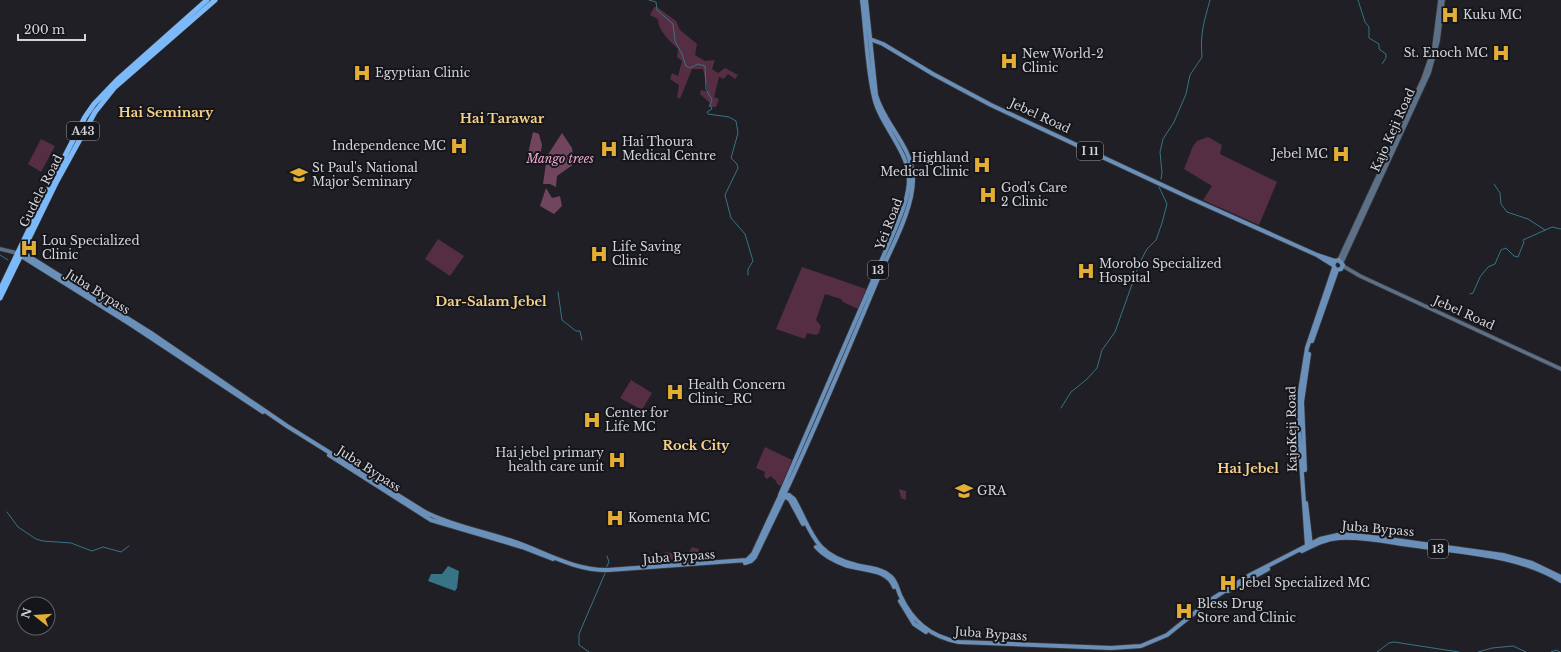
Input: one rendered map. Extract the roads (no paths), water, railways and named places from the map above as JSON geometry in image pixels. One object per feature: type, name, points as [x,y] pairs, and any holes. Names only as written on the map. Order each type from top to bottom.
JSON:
[{"type":"highway","name":"Gudele Road","points":[[0,290],[94,104],[113,84],[207,0]]},
{"type":"highway","name":"Gudele Road","points":[[80,133],[108,95],[215,0]]},
{"type":"highway","name":"Gudele Road","points":[[0,298],[20,253]]},
{"type":"main road","points":[[862,0],[869,38]]},
{"type":"main road","points":[[866,0],[869,38]]},
{"type":"main road","name":"Kajo Keji Road","points":[[1338,265],[1429,72],[1438,41],[1442,0]]},
{"type":"main road","name":"Jebel Road","points":[[869,38],[883,44],[933,74],[991,104],[1190,198],[1317,255],[1561,369]]},
{"type":"main road","name":"Yei Road","points":[[781,498],[826,401],[899,229],[912,191],[912,165],[882,110],[876,95],[869,38]]},
{"type":"main road","name":"Yei Road","points":[[781,498],[896,227],[908,189],[909,175],[904,160],[885,124],[874,98],[869,38]]},
{"type":"main road","name":"Juba Bypass","points":[[0,249],[20,253],[151,333],[304,436],[425,512],[443,520],[524,544],[576,565],[603,570],[747,560],[753,554],[781,498]]},
{"type":"main road","name":"Juba Bypass","points":[[20,253],[375,486],[421,515],[440,524],[522,547],[578,568],[601,572],[745,563],[751,561],[755,557],[781,498]]},
{"type":"main road","name":"KajoKeji Road","points":[[1309,546],[1302,421],[1303,384],[1312,340],[1338,265]]},
{"type":"main road","name":"Juba Bypass","points":[[784,494],[789,495],[794,499],[820,548],[840,560],[876,569],[890,575],[895,582],[904,603],[918,623],[929,631],[954,641],[1111,648],[1141,646],[1167,635],[1212,599],[1235,583],[1309,546],[1331,539],[1351,538],[1466,553],[1517,562],[1539,569],[1561,581]]},
{"type":"main road","name":"Juba Bypass","points":[[781,498],[786,497],[790,500],[812,540],[823,554],[845,565],[884,575],[891,581],[907,614],[920,628],[939,638],[965,645],[1112,650],[1141,648],[1168,637],[1225,592],[1324,537],[1342,534],[1408,541],[1516,558],[1540,566],[1561,577]]},
{"type":"water","points":[[448,566],[459,571],[457,588],[455,591],[428,581],[431,574],[442,574]]},
{"type":"waterway","points":[[649,0],[656,2],[657,10],[673,24],[675,41],[686,66],[690,68],[698,64],[705,66],[706,89],[712,100],[710,105],[712,109],[707,112],[708,114],[729,117],[736,121],[738,133],[731,158],[737,164],[738,168],[725,195],[731,218],[745,234],[753,261],[748,269],[748,275]]},
{"type":"waterway","points":[[1161,179],[1162,173],[1160,152],[1163,139],[1174,122],[1186,94],[1190,75],[1202,57],[1202,34],[1210,0]]},
{"type":"waterway","points":[[1358,0],[1365,22],[1369,27],[1369,38],[1379,44],[1379,49],[1386,54],[1386,58],[1382,64]]},
{"type":"waterway","points":[[1494,184],[1500,193],[1501,204],[1507,212],[1528,219],[1545,230]]},
{"type":"waterway","points":[[1061,408],[1071,392],[1087,379],[1097,368],[1102,350],[1115,332],[1140,262],[1147,249],[1156,240],[1167,204],[1159,187]]},
{"type":"waterway","points":[[1470,294],[1473,293],[1480,277],[1488,267],[1495,264],[1501,250],[1506,248],[1514,256],[1518,257],[1524,242],[1523,240],[1552,227],[1561,229]]},
{"type":"waterway","points":[[0,255],[8,260]]},
{"type":"waterway","points":[[558,292],[562,320],[576,331],[580,331],[582,340]]},
{"type":"waterway","points":[[7,512],[18,527],[36,539],[43,541],[71,543],[92,551],[103,547],[121,552],[129,546]]},
{"type":"waterway","points":[[606,568],[609,562],[607,556]]},
{"type":"waterway","points":[[589,652],[579,645],[579,634],[606,571]]},
{"type":"waterway","points":[[1377,652],[1389,643],[1394,642],[1459,652]]},
{"type":"waterway","points":[[1478,652],[1492,648],[1513,646],[1526,652]]},
{"type":"waterway","points":[[1551,652],[1556,650],[1560,652]]},
{"type":"place","name":"Kuku MC","points":[[1450,15]]},
{"type":"place","name":"St. Enoch MC","points":[[1501,53]]},
{"type":"place","name":"New World-2 Clinic","points":[[1009,61]]},
{"type":"place","name":"Egyptian Clinic","points":[[362,73]]},
{"type":"place","name":"Independence MC","points":[[459,146]]},
{"type":"place","name":"Hai Thoura Medical Centre","points":[[609,149]]},
{"type":"place","name":"Jebel MC","points":[[1341,154]]},
{"type":"place","name":"Highland Medical Clinic","points":[[982,165]]},
{"type":"place","name":"St Paul's National Major Seminary","points":[[299,175]]},
{"type":"place","name":"God's Care 2 Clinic","points":[[988,195]]},
{"type":"place","name":"Lou Specialized Clinic","points":[[29,248]]},
{"type":"place","name":"Life Saving Clinic","points":[[599,254]]},
{"type":"place","name":"Morobo Specialized Hospital","points":[[1086,271]]},
{"type":"place","name":"Health Concern Clinic_RC","points":[[675,392]]},
{"type":"place","name":"Center for Life MC","points":[[592,420]]},
{"type":"place","name":"Hai jebel primary health care unit","points":[[617,460]]},
{"type":"place","name":"GRA","points":[[964,491]]},
{"type":"place","name":"Komenta MC","points":[[615,518]]},
{"type":"place","name":"Jebel Specialized MC","points":[[1228,583]]},
{"type":"place","name":"Bless Drug Store and Clinic","points":[[1184,611]]},
{"type":"district","name":"Hai Seminary","points":[[166,112]]},
{"type":"district","name":"Hai Tarawar","points":[[502,118]]},
{"type":"district","name":"Dar-Salam Jebel","points":[[491,301]]},
{"type":"district","name":"Rock City","points":[[696,445]]},
{"type":"district","name":"Hai Jebel","points":[[1248,468]]},
{"type":"park label","name":"Mango trees","points":[[560,159]]}]
